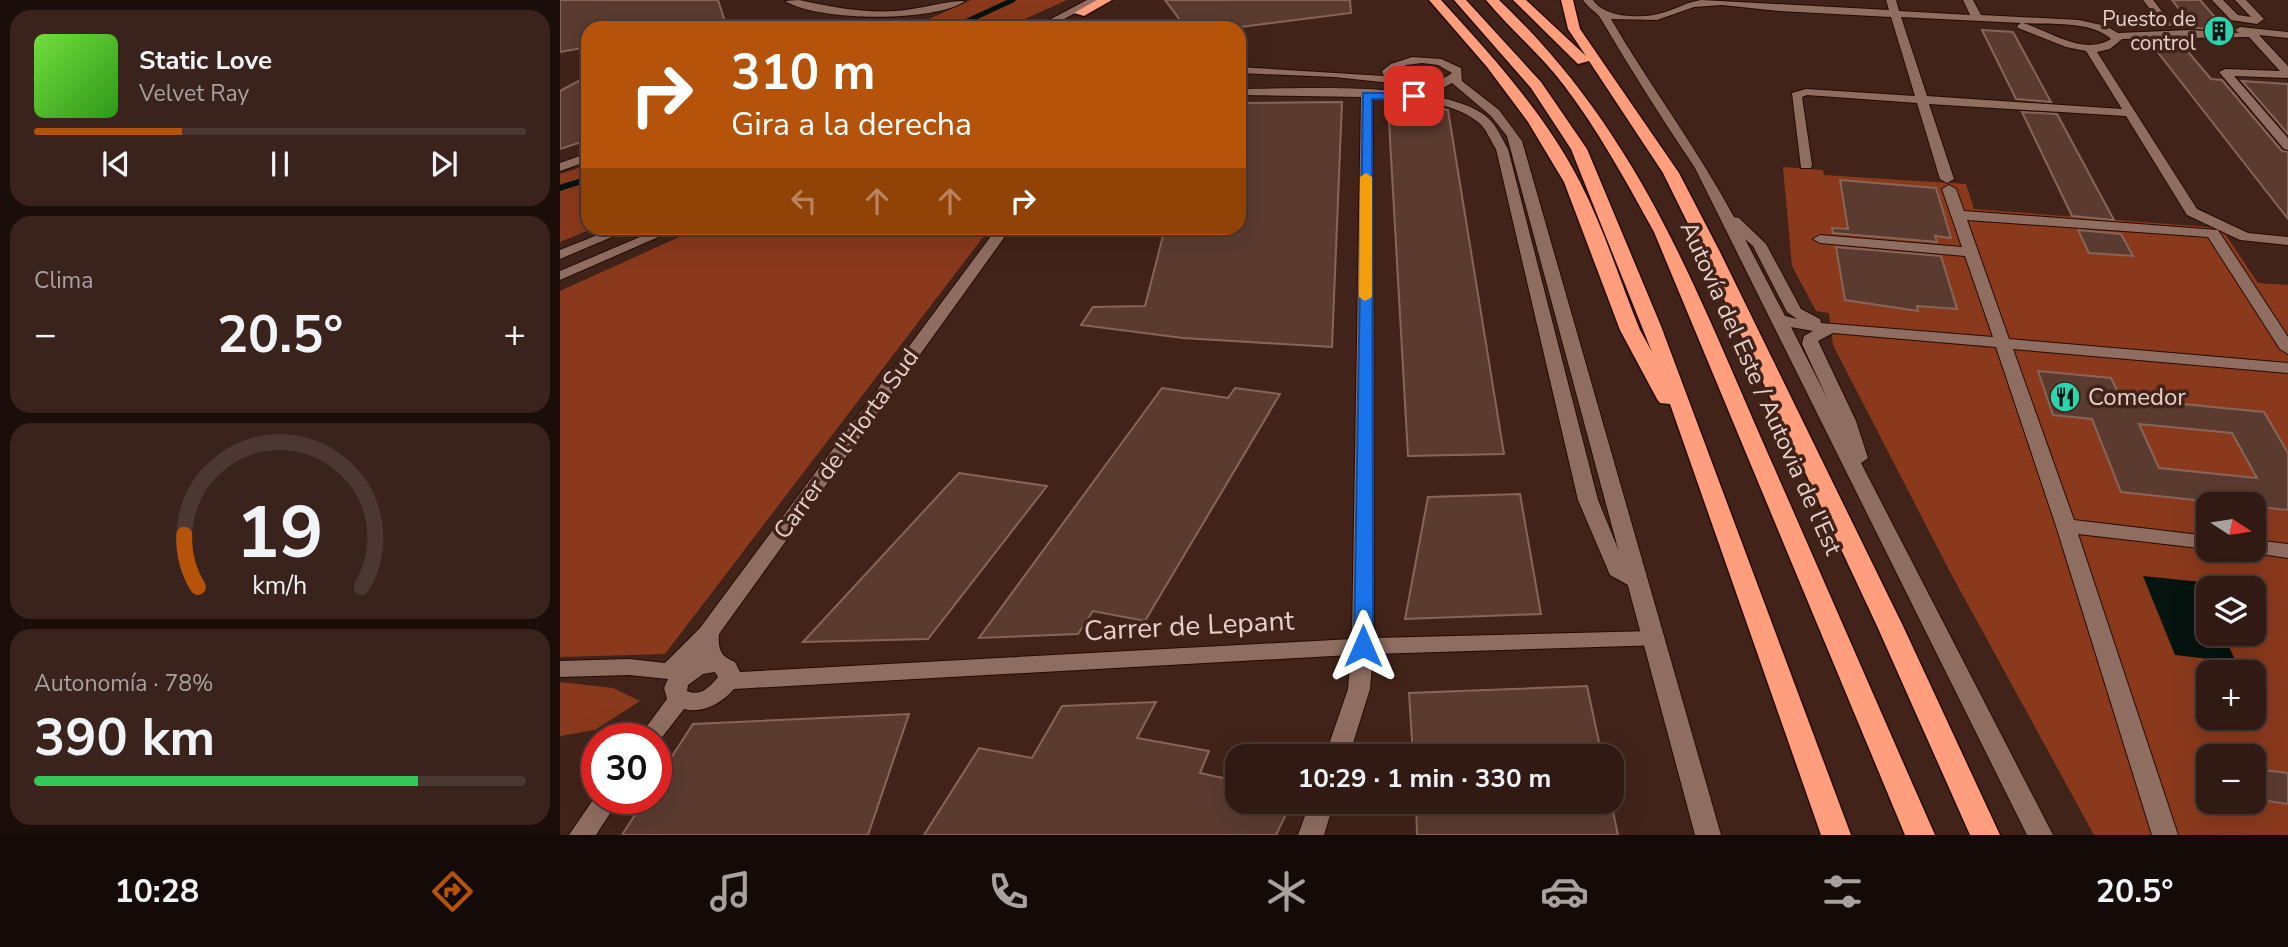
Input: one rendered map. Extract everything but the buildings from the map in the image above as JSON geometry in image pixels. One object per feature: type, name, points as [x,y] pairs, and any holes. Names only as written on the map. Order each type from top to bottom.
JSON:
[{"type":"highway","points":[[1080,13],[1106,0]]},
{"type":"highway","points":[[1427,0],[1440,6],[1492,64],[1535,121],[1573,181],[1630,330],[1689,433]]},
{"type":"highway","points":[[1460,0],[1536,85],[1578,149],[1652,326],[1836,835]]},
{"type":"highway","name":"Autovía del Este / Autovia de l'Est","points":[[1492,0],[1572,83],[1618,149],[1662,232],[1920,835]]},
{"type":"highway","points":[[1519,0],[1554,30],[1623,103]]},
{"type":"highway","points":[[1567,0],[1574,29],[1671,173],[1711,252],[1890,626],[1985,835]]},
{"type":"street","points":[[789,0],[839,13],[871,16],[931,10],[961,1]]},
{"type":"street","points":[[789,0],[829,21]]},
{"type":"street","points":[[1063,15],[1086,0]]},
{"type":"street","points":[[1052,21],[1096,0]]},
{"type":"street","points":[[1071,21],[1096,0]]},
{"type":"street","points":[[1588,0],[1593,9],[1603,13],[1649,18],[1664,16],[1679,4],[1725,2]]},
{"type":"street","points":[[1706,0],[1978,20],[2090,25],[2167,24],[2240,36],[2250,33],[2288,35]]},
{"type":"street","points":[[1891,0],[1958,215],[2066,526],[2165,835]]},
{"type":"street","points":[[1968,0],[1978,20]]},
{"type":"street","points":[[2148,0],[2167,24]]},
{"type":"street","points":[[2217,0],[2235,18],[2257,21],[2259,19],[2240,0]]},
{"type":"street","points":[[916,21],[961,1]]},
{"type":"street","points":[[1603,13],[1632,65],[1701,168],[1726,215],[2040,835]]},
{"type":"street","points":[[1617,36],[1649,18]]},
{"type":"street","points":[[2000,21],[2042,33],[2066,44],[2089,47],[2109,46],[2117,40],[2116,36]]},
{"type":"street","points":[[2042,33],[2043,26],[2058,22]]},
{"type":"street","points":[[2090,25],[2116,36],[2186,29]]},
{"type":"street","points":[[2250,33],[2288,74]]},
{"type":"street","points":[[2089,47],[2192,212],[2245,237],[2288,241]]},
{"type":"street","points":[[1334,74],[1392,67],[1422,60],[1443,63],[1457,70],[1455,79]]},
{"type":"street","points":[[1391,80],[1388,71],[1392,67]]},
{"type":"street","points":[[1246,70],[1334,74],[1391,80],[1409,86],[1433,86],[1455,79]]},
{"type":"street","points":[[2288,74],[2225,72],[2288,146]]},
{"type":"street","points":[[1455,79],[1466,92],[1503,121],[1517,141],[1708,835]]},
{"type":"street","points":[[1433,86],[1474,103],[1503,121]]},
{"type":"street","points":[[1246,89],[1265,93]]},
{"type":"street","points":[[1246,92],[1414,96],[1451,102],[1483,119],[1502,149],[1588,500],[1617,570],[1639,584]]},
{"type":"street","points":[[1806,165],[1796,95],[1806,92],[2128,113]]},
{"type":"street","points":[[1341,744],[1359,689],[1363,646],[1367,95]]},
{"type":"street","points":[[560,167],[581,160]]},
{"type":"street","points":[[1726,215],[1759,244],[1795,312],[1831,328]]},
{"type":"street","points":[[1958,215],[2213,233],[2288,349]]},
{"type":"street","points":[[560,256],[609,235]]},
{"type":"street","points":[[560,276],[656,235]]},
{"type":"street","name":"Carrer de l'Horta Sud","points":[[679,671],[999,235]]},
{"type":"street","points":[[1820,239],[1972,252]]},
{"type":"street","points":[[1780,320],[1831,328],[2288,368]]},
{"type":"street","points":[[1831,328],[1815,334],[1810,339],[1810,344],[1847,421],[1873,505]]},
{"type":"street","points":[[2066,526],[2196,541]]},
{"type":"street","points":[[2266,548],[2288,551]]},
{"type":"street","points":[[679,699],[702,701],[718,692],[722,672],[707,649],[708,633]]},
{"type":"street","name":"Carrer de Lepant","points":[[722,672],[1363,646],[1654,639]]},
{"type":"street","points":[[560,669],[628,667],[679,671],[702,665],[722,672]]},
{"type":"street","points":[[679,671],[674,690],[679,699]]},
{"type":"street","points":[[661,723],[679,699]]},
{"type":"street","points":[[582,835],[597,814]]},
{"type":"street","points":[[1311,835],[1318,814]]},
{"type":"shaded area","points":[[971,0],[1067,0],[1020,21],[924,21]]},
{"type":"shaded area","points":[[581,167],[581,233],[560,242],[560,174]]},
{"type":"shaded area","points":[[1783,167],[1823,170],[1824,175],[1966,184],[1974,209],[2221,228],[2258,283],[2288,285],[2288,835],[2094,835],[1949,570],[1833,345],[1829,313],[1816,311],[1792,266]]},
{"type":"shaded area","points":[[684,235],[985,235],[665,654],[560,657],[560,291]]},
{"type":"shaded area","points":[[2143,576],[2196,581],[2196,646],[2229,646],[2235,660],[2175,655]]},
{"type":"shaded area","points":[[560,682],[613,688],[640,701],[606,723],[581,723],[581,732],[560,736]]},
{"type":"waterway","points":[[967,21],[1013,0]]},
{"type":"waterway","points":[[560,188],[581,181]]},
{"type":"slow traffic","points":[[1365,297],[1366,177]]},
{"type":"place","name":"Puesto de control","points":[[2219,31]]},
{"type":"place","name":"Comedor","points":[[2065,397]]},
{"type":"route","points":[[1363,646],[1367,95],[1414,96]]}]
